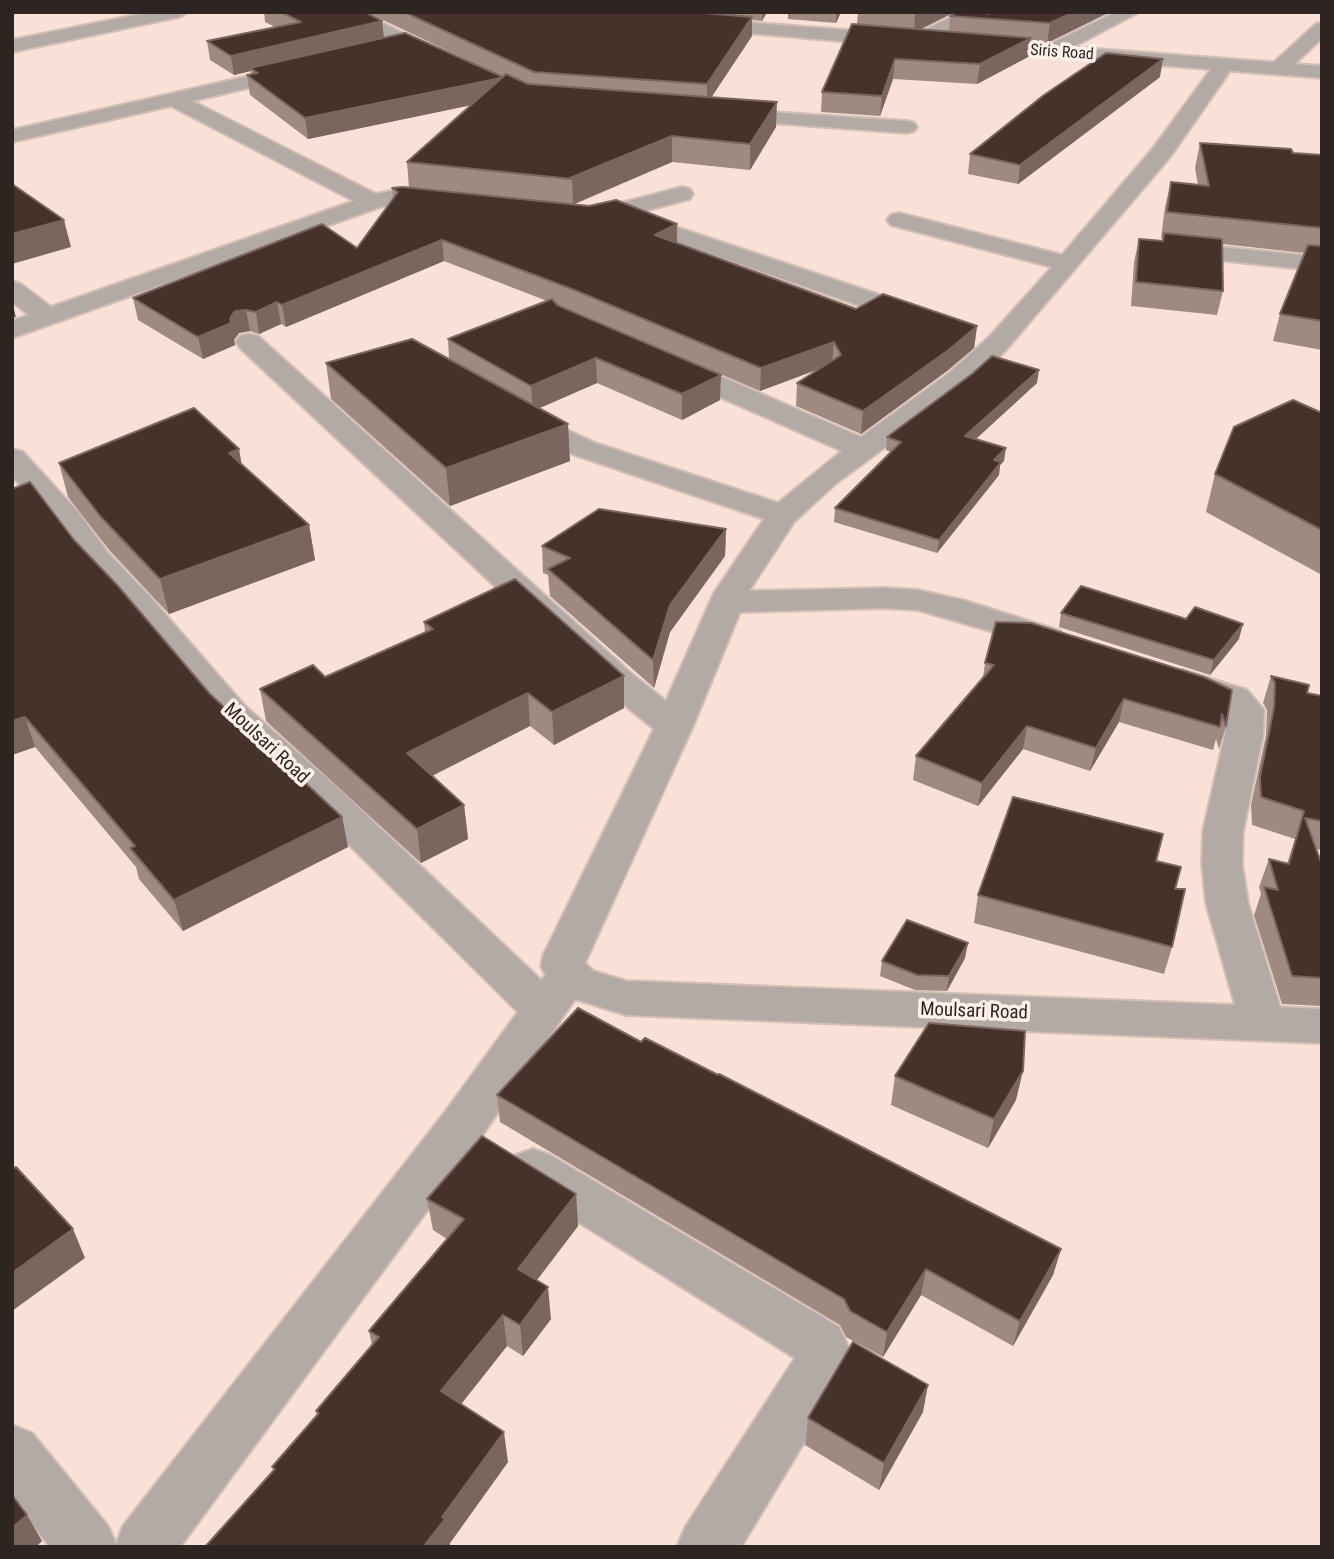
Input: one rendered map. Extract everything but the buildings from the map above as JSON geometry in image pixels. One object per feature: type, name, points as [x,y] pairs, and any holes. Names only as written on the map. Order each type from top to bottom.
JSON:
[{"type":"street","points":[[12,46],[179,12]]},
{"type":"street","points":[[345,12],[457,66]]},
{"type":"street","name":"Siris Road","points":[[636,12],[677,22],[1322,72]]},
{"type":"street","points":[[915,42],[977,12]]},
{"type":"street","points":[[1049,52],[1130,12]]},
{"type":"street","points":[[1278,69],[1322,27]]},
{"type":"street","points":[[384,49],[408,43]]},
{"type":"street","points":[[144,1547],[462,1126],[556,992],[565,956],[674,726],[728,602],[744,570],[783,515],[823,478],[959,379],[984,339],[1068,264],[1161,152],[1224,65]]},
{"type":"street","points":[[12,136],[312,67]]},
{"type":"street","points":[[175,100],[373,202]]},
{"type":"street","points":[[703,114],[907,127]]},
{"type":"street","points":[[555,214],[603,215],[682,194]]},
{"type":"street","points":[[12,330],[373,202],[395,197],[473,205]]},
{"type":"street","points":[[899,220],[1068,264]]},
{"type":"street","points":[[658,228],[945,326]]},
{"type":"street","points":[[1153,247],[1322,264]]},
{"type":"street","points":[[12,289],[47,317]]},
{"type":"street","points":[[249,342],[619,682],[674,726]]},
{"type":"street","points":[[645,354],[863,449]]},
{"type":"street","points":[[495,404],[585,449],[783,515]]},
{"type":"street","name":"Moulsari Road","points":[[12,458],[67,519],[96,560],[140,606],[232,714],[325,798],[556,992],[578,982],[626,998],[1322,1026]]},
{"type":"street","points":[[728,602],[885,598],[918,600],[954,608],[1083,649]]},
{"type":"street","points":[[1147,670],[1234,698],[1246,710],[1244,735],[1223,831],[1222,864],[1227,903],[1263,1024]]},
{"type":"street","points":[[462,1126],[820,1344],[825,1355],[821,1365],[708,1547]]},
{"type":"street","points":[[12,1452],[87,1547]]}]
